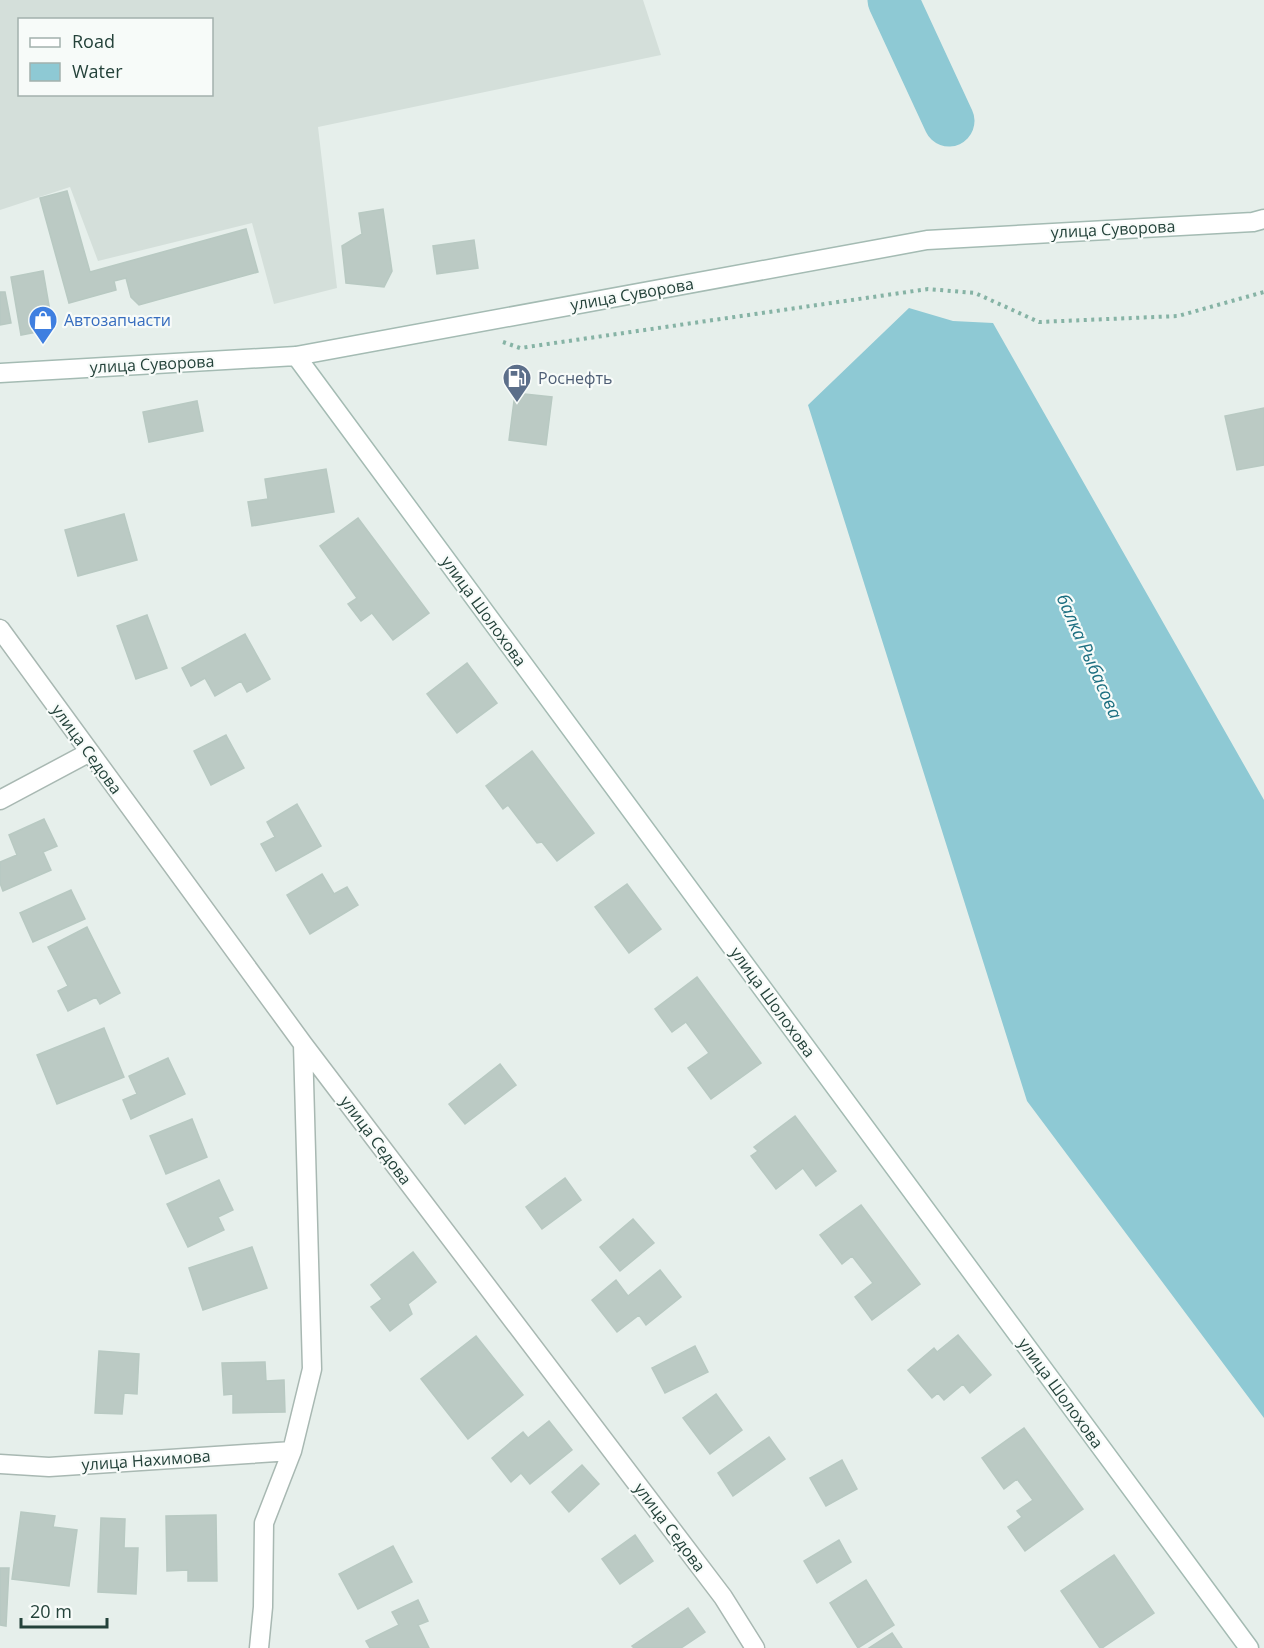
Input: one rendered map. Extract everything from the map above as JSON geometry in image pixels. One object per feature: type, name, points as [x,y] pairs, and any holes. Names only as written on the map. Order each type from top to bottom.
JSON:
[{"type":"main road","name":"улица Суворова","points":[[0,373],[296,356],[927,240],[1253,222],[1264,219]]},
{"type":"main road","name":"улица Шолохова","points":[[296,356],[1249,1648]]},
{"type":"main road","name":"улица Седова","points":[[0,629],[303,1044],[723,1597],[755,1648]]},
{"type":"main road","points":[[0,800],[90,752]]},
{"type":"main road","points":[[259,1648],[264,1607],[264,1523],[292,1451],[312,1369],[303,1044]]},
{"type":"main road","name":"улица Нахимова","points":[[0,1464],[50,1467],[292,1451]]},
{"type":"path","points":[[500,341],[520,348],[928,290],[975,293],[1039,322],[1178,316],[1264,292]]},
{"type":"shaded area","points":[[0,0],[643,0],[661,55],[318,127],[337,288],[274,304],[252,223],[98,261],[70,187],[0,210]]},
{"type":"water","points":[[909,308],[953,321],[993,323],[1264,800],[1264,1418],[1027,1101],[808,405]]},
{"type":"building","points":[[67,191],[90,272],[246,229],[258,272],[139,305],[131,297],[126,278],[114,281],[116,290],[69,303],[40,198]]},
{"type":"building","points":[[383,209],[392,271],[384,287],[346,283],[342,246],[362,234],[359,213]]},
{"type":"building","points":[[474,240],[478,268],[437,274],[433,246]]},
{"type":"building","points":[[43,271],[53,329],[21,335],[11,277]]},
{"type":"building","points":[[0,292],[5,292],[11,323],[0,325]]},
{"type":"building","points":[[515,393],[552,397],[546,445],[509,440]]},
{"type":"building","points":[[197,401],[203,431],[149,442],[143,412]]},
{"type":"building","points":[[1264,408],[1264,465],[1237,470],[1225,416]]},
{"type":"building","points":[[326,469],[334,512],[252,526],[248,502],[268,499],[265,479]]},
{"type":"building","points":[[124,514],[137,560],[78,576],[65,530]]},
{"type":"building","points":[[358,518],[429,613],[393,640],[372,613],[361,621],[348,604],[357,598],[320,546]]},
{"type":"building","points":[[147,615],[167,668],[136,679],[117,626]]},
{"type":"building","points":[[245,634],[270,679],[247,692],[241,681],[215,696],[205,678],[191,686],[182,668]]},
{"type":"building","points":[[467,663],[497,703],[457,733],[427,694]]},
{"type":"building","points":[[226,735],[244,768],[211,785],[194,751]]},
{"type":"building","points":[[532,751],[594,833],[557,861],[542,842],[537,843],[508,805],[503,809],[486,786]]},
{"type":"building","points":[[297,804],[321,846],[276,871],[261,844],[275,837],[267,822]]},
{"type":"building","points":[[44,819],[57,846],[43,852],[51,870],[3,891],[0,883],[0,862],[17,855],[9,835]]},
{"type":"building","points":[[322,874],[334,894],[347,887],[358,905],[310,934],[287,895]]},
{"type":"building","points":[[627,884],[661,929],[629,953],[595,907]]},
{"type":"building","points":[[71,890],[85,919],[33,942],[20,913]]},
{"type":"building","points":[[87,927],[120,993],[100,1004],[96,997],[68,1011],[58,991],[68,986],[48,947]]},
{"type":"building","points":[[697,977],[761,1063],[711,1099],[688,1068],[709,1053],[686,1022],[672,1032],[655,1009]]},
{"type":"building","points":[[104,1028],[124,1077],[57,1104],[37,1055]]},
{"type":"building","points":[[168,1058],[185,1094],[131,1119],[123,1100],[137,1094],[129,1076]]},
{"type":"building","points":[[500,1064],[516,1085],[465,1124],[449,1104]]},
{"type":"building","points":[[795,1116],[836,1171],[816,1186],[803,1168],[776,1189],[751,1156],[758,1151],[754,1147]]},
{"type":"building","points":[[192,1119],[207,1157],[166,1174],[150,1136]]},
{"type":"building","points":[[565,1178],[581,1200],[542,1229],[526,1207]]},
{"type":"building","points":[[219,1180],[233,1210],[218,1217],[224,1230],[188,1247],[167,1204]]},
{"type":"building","points":[[861,1205],[920,1284],[872,1320],[855,1297],[873,1283],[852,1256],[842,1264],[820,1235]]},
{"type":"building","points":[[633,1219],[654,1243],[620,1271],[600,1247]]},
{"type":"building","points":[[252,1247],[267,1288],[203,1310],[189,1268]]},
{"type":"building","points":[[413,1252],[436,1282],[408,1304],[412,1314],[390,1331],[371,1307],[382,1299],[371,1285]]},
{"type":"building","points":[[660,1270],[681,1297],[646,1325],[639,1315],[617,1332],[592,1300],[616,1280],[628,1296]]},
{"type":"building","points":[[958,1335],[991,1375],[970,1393],[963,1384],[944,1400],[938,1393],[932,1398],[908,1370],[934,1348],[937,1352]]},
{"type":"building","points":[[476,1336],[523,1395],[468,1439],[421,1379]]},
{"type":"building","points":[[695,1346],[708,1372],[665,1393],[652,1368]]},
{"type":"building","points":[[99,1351],[139,1354],[137,1394],[124,1393],[122,1414],[95,1413]]},
{"type":"building","points":[[265,1362],[266,1381],[284,1380],[285,1412],[233,1413],[233,1394],[224,1395],[222,1363]]},
{"type":"building","points":[[716,1394],[742,1430],[710,1454],[683,1418]]},
{"type":"building","points":[[549,1421],[572,1450],[530,1484],[521,1473],[511,1482],[492,1458],[523,1432],[528,1438]]},
{"type":"building","points":[[1024,1428],[1083,1509],[1025,1551],[1008,1527],[1022,1517],[1017,1511],[1033,1500],[1017,1479],[1004,1489],[982,1458]]},
{"type":"building","points":[[769,1437],[785,1459],[733,1496],[718,1473]]},
{"type":"building","points":[[842,1460],[857,1489],[826,1506],[810,1478]]},
{"type":"building","points":[[582,1465],[599,1484],[569,1512],[552,1492]]},
{"type":"building","points":[[21,1512],[55,1516],[53,1527],[77,1530],[69,1586],[12,1579]]},
{"type":"building","points":[[216,1515],[217,1581],[188,1581],[188,1570],[167,1571],[166,1516]]},
{"type":"building","points":[[101,1518],[125,1519],[124,1548],[138,1548],[136,1594],[98,1592]]},
{"type":"building","points":[[635,1535],[653,1561],[620,1584],[602,1559]]},
{"type":"building","points":[[839,1540],[851,1562],[817,1583],[804,1561]]},
{"type":"building","points":[[393,1546],[412,1582],[358,1609],[339,1574]]},
{"type":"building","points":[[1114,1555],[1154,1613],[1100,1648],[1061,1591]]},
{"type":"building","points":[[0,1568],[9,1568],[6,1626],[0,1625]]},
{"type":"building","points":[[866,1580],[894,1625],[858,1648],[830,1603]]},
{"type":"building","points":[[418,1600],[428,1621],[418,1625],[429,1648],[370,1648],[366,1641],[399,1625],[392,1612]]},
{"type":"building","points":[[688,1608],[705,1632],[681,1648],[634,1648],[632,1646]]},
{"type":"building","points":[[892,1633],[902,1648],[869,1648]]},
{"type":"waterway","name":"балка Рыбасова","points":[[893,0],[949,121]]},
{"type":"place","name":"Автозапчасти","points":[[43,346]]},
{"type":"place","name":"Роснефть","points":[[517,404]]}]
